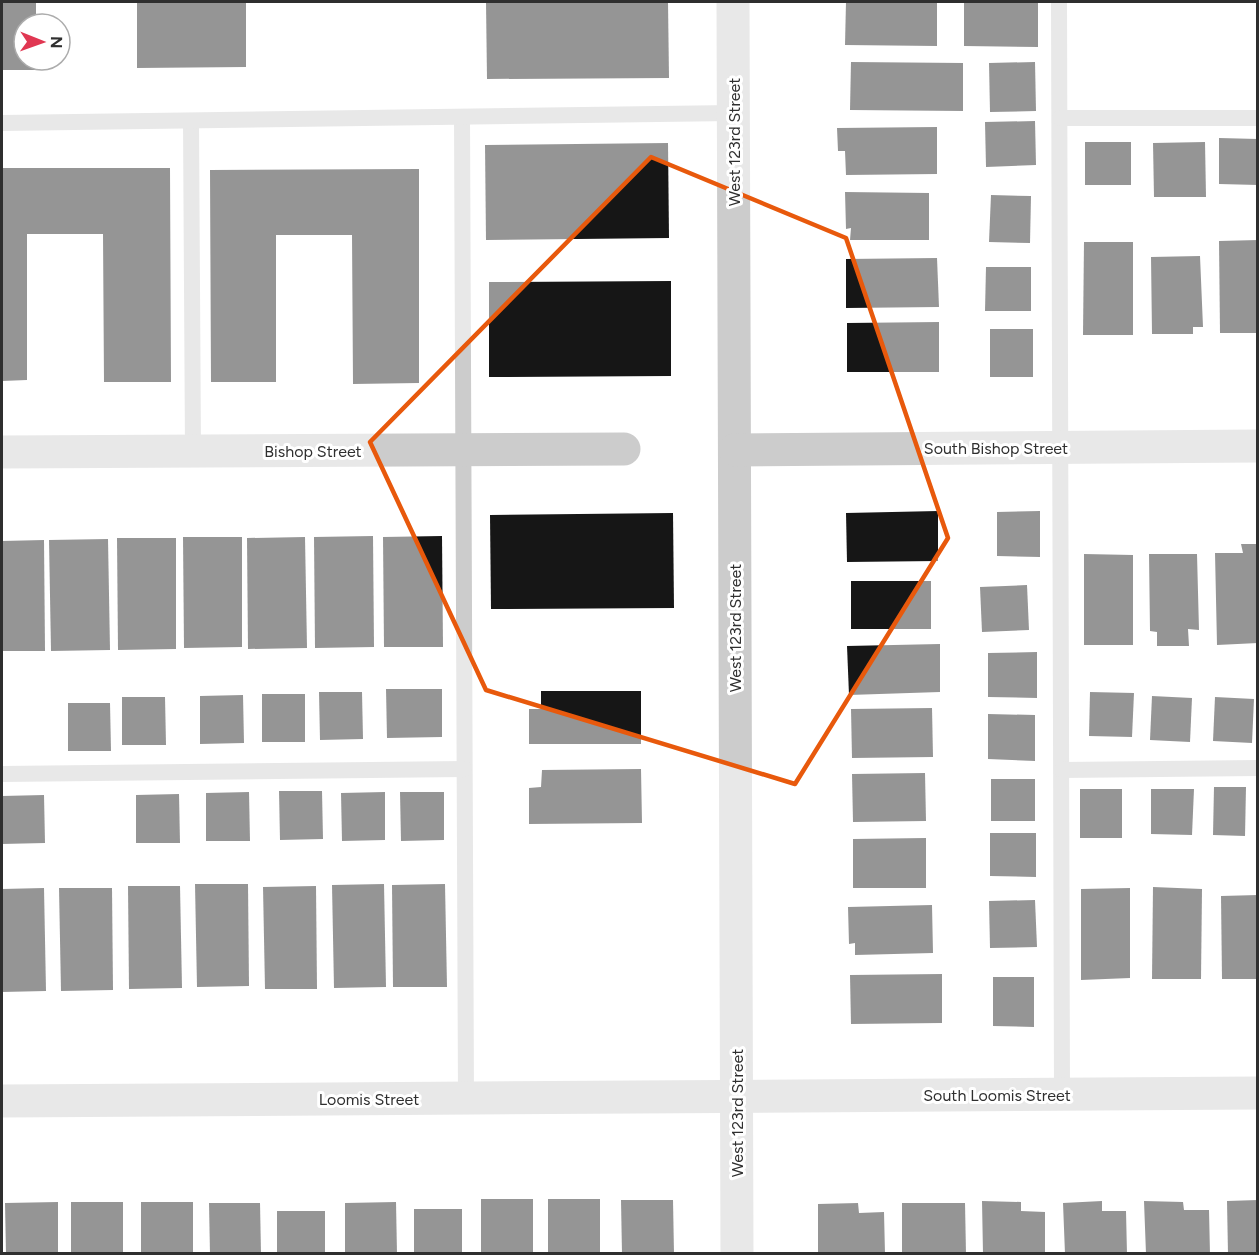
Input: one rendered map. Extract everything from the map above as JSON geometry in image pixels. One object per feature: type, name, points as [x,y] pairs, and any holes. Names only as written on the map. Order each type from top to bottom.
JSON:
[{"type":"street","name":"West 123rd Street","points":[[733,2],[737,1254]]},
{"type":"street","name":"South Bishop Street","points":[[735,450],[1257,446]]},
{"type":"street","name":"Bishop Street","points":[[2,452],[624,449]]},
{"type":"street","name":"South Loomis Street","points":[[737,1097],[1257,1093]]},
{"type":"street","name":"Loomis Street","points":[[2,1101],[737,1097]]},
{"type":"lane","points":[[1059,2],[1062,1095]]},
{"type":"lane","points":[[2,123],[733,112]]},
{"type":"lane","points":[[462,117],[466,1099]]},
{"type":"lane","points":[[1060,118],[1257,118]]},
{"type":"lane","points":[[191,121],[193,452]]},
{"type":"lane","points":[[1062,770],[1257,768]]},
{"type":"lane","points":[[2,774],[465,769]]},
{"type":"highlighted area","points":[[651,157],[846,238],[948,538],[795,784],[486,690],[370,442]]},
{"type":"building","points":[[2,2],[36,2],[36,12],[12,12],[12,70],[2,70]]},
{"type":"building","points":[[137,2],[246,2],[246,67],[137,68]]},
{"type":"building","points":[[486,2],[668,2],[669,78],[487,79]]},
{"type":"building","points":[[846,2],[937,2],[937,46],[845,45]]},
{"type":"building","points":[[964,2],[1038,2],[1038,47],[964,46]]},
{"type":"building","points":[[851,62],[963,63],[963,111],[850,110]]},
{"type":"building","points":[[1035,62],[1036,111],[990,112],[989,63]]},
{"type":"building","points":[[1035,121],[1036,165],[986,167],[985,122]]},
{"type":"building","points":[[937,127],[937,174],[846,175],[845,151],[838,151],[837,128]]},
{"type":"building","points":[[1219,138],[1258,139],[1258,185],[1219,184]]},
{"type":"building","points":[[1085,142],[1131,142],[1131,185],[1085,185]]},
{"type":"building","points":[[1205,142],[1206,197],[1154,197],[1153,143]]},
{"type":"building","points":[[668,143],[669,238],[486,240],[485,145]]},
{"type":"building","points":[[2,168],[170,168],[171,382],[104,382],[103,234],[27,234],[27,380],[2,381]]},
{"type":"building","points":[[419,169],[419,383],[353,384],[352,235],[276,235],[276,382],[211,382],[210,170]]},
{"type":"building","points":[[845,192],[929,193],[929,240],[850,240],[851,228],[846,229]]},
{"type":"building","points":[[991,195],[1031,196],[1030,243],[989,242]]},
{"type":"building","points":[[1258,240],[1258,333],[1220,333],[1219,241]]},
{"type":"building","points":[[1084,242],[1133,242],[1133,335],[1083,335]]},
{"type":"building","points":[[1200,256],[1203,327],[1193,327],[1193,334],[1152,334],[1151,257]]},
{"type":"building","points":[[937,258],[939,307],[846,308],[846,259]]},
{"type":"building","points":[[986,267],[1031,267],[1031,311],[985,311]]},
{"type":"building","points":[[671,281],[671,376],[489,377],[489,282]]},
{"type":"building","points":[[939,322],[939,372],[847,372],[847,323]]},
{"type":"building","points":[[990,329],[1033,329],[1033,377],[990,377]]},
{"type":"building","points":[[938,511],[938,561],[847,562],[846,513]]},
{"type":"building","points":[[1040,511],[1040,557],[997,556],[997,512]]},
{"type":"building","points":[[673,513],[674,608],[491,609],[490,515]]},
{"type":"building","points":[[373,536],[374,647],[315,648],[314,537]]},
{"type":"building","points":[[442,536],[443,647],[384,647],[383,537]]},
{"type":"building","points":[[183,537],[242,537],[242,647],[184,648]]},
{"type":"building","points":[[305,537],[307,648],[248,649],[247,538]]},
{"type":"building","points":[[117,538],[176,538],[176,649],[118,650]]},
{"type":"building","points":[[108,539],[110,650],[51,651],[49,540]]},
{"type":"building","points":[[44,540],[45,651],[2,651],[2,541]]},
{"type":"building","points":[[1241,544],[1258,544],[1258,643],[1217,645],[1215,553],[1243,553]]},
{"type":"building","points":[[1084,554],[1133,555],[1133,645],[1084,645]]},
{"type":"building","points":[[1149,554],[1197,554],[1199,630],[1188,629],[1189,646],[1157,646],[1157,632],[1150,631]]},
{"type":"building","points":[[851,581],[931,581],[931,629],[851,629]]},
{"type":"building","points":[[1027,585],[1029,630],[982,632],[980,587]]},
{"type":"building","points":[[940,644],[940,692],[849,695],[847,646]]},
{"type":"building","points":[[1037,652],[1037,698],[988,697],[988,653]]},
{"type":"building","points":[[386,689],[442,689],[442,737],[387,738]]},
{"type":"building","points":[[541,691],[641,691],[641,744],[529,744],[529,709],[541,709]]},
{"type":"building","points":[[319,692],[362,692],[363,739],[320,740]]},
{"type":"building","points":[[1090,692],[1134,693],[1132,737],[1089,736]]},
{"type":"building","points":[[262,694],[305,694],[305,742],[262,742]]},
{"type":"building","points":[[243,695],[244,743],[200,744],[200,696]]},
{"type":"building","points":[[1152,696],[1192,698],[1190,742],[1150,740]]},
{"type":"building","points":[[122,697],[165,697],[166,745],[122,745]]},
{"type":"building","points":[[1215,697],[1254,699],[1252,743],[1213,741]]},
{"type":"building","points":[[68,703],[110,703],[111,751],[68,751]]},
{"type":"building","points":[[932,708],[933,757],[852,758],[851,709]]},
{"type":"building","points":[[988,714],[1035,715],[1035,761],[988,759]]},
{"type":"building","points":[[641,769],[642,823],[529,824],[529,788],[541,787],[542,770]]},
{"type":"building","points":[[925,773],[926,821],[853,822],[852,774]]},
{"type":"building","points":[[991,779],[1035,779],[1035,821],[991,821]]},
{"type":"building","points":[[1214,787],[1246,787],[1245,836],[1213,835]]},
{"type":"building","points":[[1080,789],[1122,789],[1122,838],[1080,838]]},
{"type":"building","points":[[1151,789],[1194,789],[1192,835],[1151,834]]},
{"type":"building","points":[[279,791],[322,791],[323,839],[280,840]]},
{"type":"building","points":[[249,792],[250,841],[206,841],[206,793]]},
{"type":"building","points":[[385,792],[385,840],[342,841],[341,793]]},
{"type":"building","points":[[400,792],[444,792],[444,840],[401,841]]},
{"type":"building","points":[[179,794],[180,843],[136,843],[136,795]]},
{"type":"building","points":[[44,795],[45,843],[2,844],[2,796]]},
{"type":"building","points":[[990,833],[1036,833],[1036,877],[990,876]]},
{"type":"building","points":[[926,838],[926,888],[853,888],[853,839]]},
{"type":"building","points":[[195,884],[248,884],[249,986],[197,987]]},
{"type":"building","points":[[384,884],[386,987],[334,988],[332,885]]},
{"type":"building","points":[[445,884],[447,987],[393,987],[392,885]]},
{"type":"building","points":[[128,886],[180,886],[182,988],[129,989]]},
{"type":"building","points":[[316,886],[317,989],[265,989],[263,887]]},
{"type":"building","points":[[1153,887],[1202,889],[1201,979],[1152,979]]},
{"type":"building","points":[[44,888],[46,991],[2,992],[2,889]]},
{"type":"building","points":[[59,888],[112,888],[113,990],[61,991]]},
{"type":"building","points":[[1130,888],[1130,978],[1081,980],[1081,889]]},
{"type":"building","points":[[1258,895],[1257,979],[1222,979],[1221,896]]},
{"type":"building","points":[[1035,900],[1037,947],[990,948],[989,901]]},
{"type":"building","points":[[932,905],[933,953],[855,955],[855,943],[849,944],[848,907]]},
{"type":"building","points":[[942,974],[942,1023],[851,1024],[850,975]]},
{"type":"building","points":[[993,977],[1034,977],[1034,1027],[993,1026]]},
{"type":"building","points":[[481,1199],[533,1199],[533,1254],[481,1254]]},
{"type":"building","points":[[548,1199],[600,1199],[600,1254],[548,1254]]},
{"type":"building","points":[[621,1200],[673,1200],[674,1254],[622,1254]]},
{"type":"building","points":[[1258,1200],[1258,1254],[1228,1254],[1227,1201]]},
{"type":"building","points":[[982,1201],[1021,1202],[1021,1211],[1045,1212],[1045,1254],[983,1254]]},
{"type":"building","points":[[1102,1201],[1102,1211],[1126,1211],[1127,1254],[1065,1254],[1063,1203]]},
{"type":"building","points":[[1144,1201],[1183,1202],[1184,1210],[1209,1210],[1210,1254],[1146,1254]]},
{"type":"building","points":[[58,1202],[58,1254],[6,1254],[5,1203]]},
{"type":"building","points":[[71,1202],[123,1202],[123,1254],[71,1254]]},
{"type":"building","points":[[141,1202],[193,1202],[193,1254],[141,1254]]},
{"type":"building","points":[[396,1202],[397,1254],[345,1254],[345,1203]]},
{"type":"building","points":[[209,1203],[260,1203],[261,1254],[210,1254]]},
{"type":"building","points":[[858,1203],[859,1213],[884,1212],[885,1254],[818,1254],[818,1204]]},
{"type":"building","points":[[902,1203],[965,1203],[966,1254],[902,1254]]},
{"type":"building","points":[[414,1209],[462,1209],[462,1254],[414,1254]]},
{"type":"building","points":[[277,1211],[325,1211],[325,1254],[277,1254]]}]
